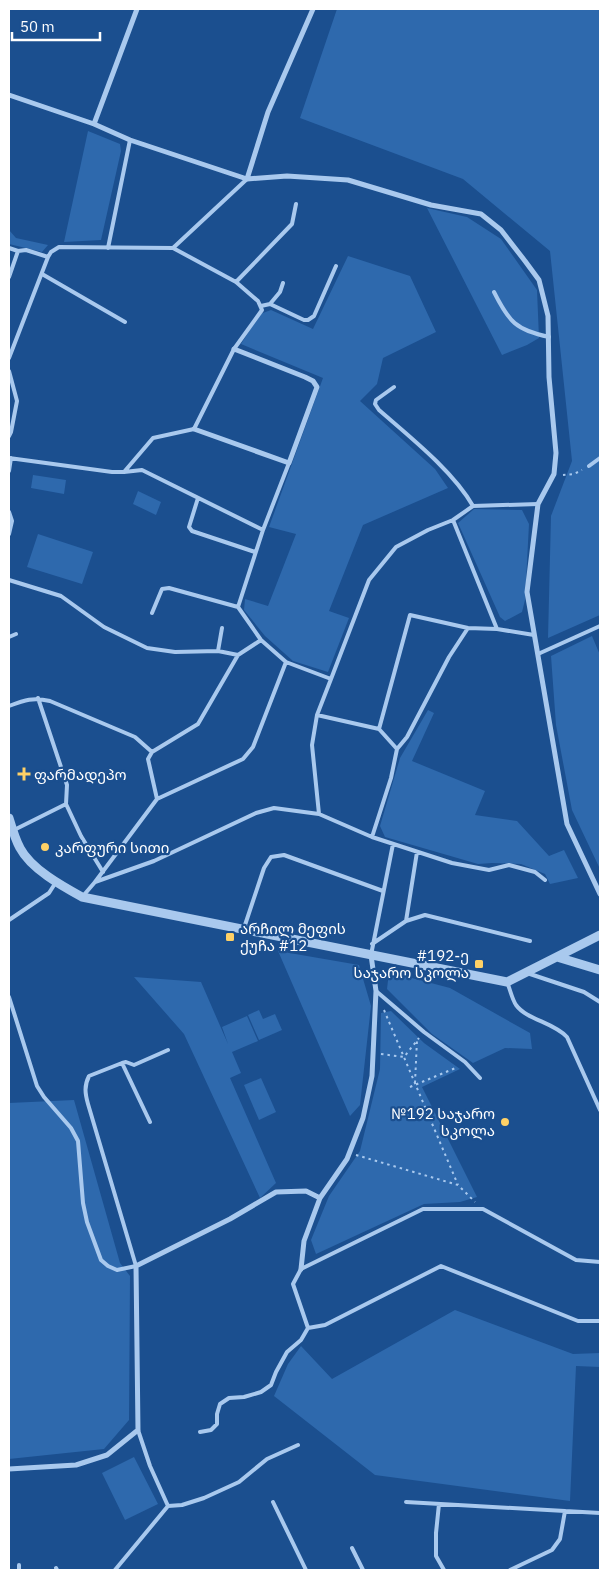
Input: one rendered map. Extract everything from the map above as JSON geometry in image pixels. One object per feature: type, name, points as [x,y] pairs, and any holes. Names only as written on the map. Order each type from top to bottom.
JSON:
[{"type":"street","points":[[94,124],[137,9]]},
{"type":"street","points":[[248,179],[268,112],[313,9]]},
{"type":"street","points":[[9,95],[94,124],[130,140],[248,179],[286,176],[348,180],[430,205],[481,214],[501,230],[540,280],[548,316],[549,377],[556,453],[554,474],[538,504],[527,592],[567,824],[600,894]]},
{"type":"street","points":[[194,429],[288,463],[317,388],[316,384],[306,377],[234,349]]},
{"type":"street","points":[[554,474],[561,475]]},
{"type":"street","points":[[9,818],[20,849],[42,873],[82,897],[507,982],[600,935]]},
{"type":"street","points":[[301,1269],[304,1241],[320,1198],[349,1154],[362,1118],[372,1076],[376,991],[371,955]]},
{"type":"street","points":[[557,957],[600,970]]},
{"type":"street","points":[[9,1470],[76,1465],[108,1455],[138,1430],[136,1266],[230,1219],[276,1192],[306,1191],[320,1198]]},
{"type":"lane","points":[[108,248],[130,140]]},
{"type":"lane","points":[[172,248],[248,179]]},
{"type":"lane","points":[[236,282],[292,224],[296,204]]},
{"type":"lane","points":[[9,358],[48,257],[58,247],[172,248],[236,282],[258,301],[262,310],[234,349],[194,429],[153,438],[124,472]]},
{"type":"lane","points":[[9,248],[18,251],[26,250],[48,257]]},
{"type":"lane","points":[[9,277],[18,251]]},
{"type":"lane","points":[[270,304],[304,320],[308,320],[314,316],[336,266]]},
{"type":"lane","points":[[42,274],[125,322]]},
{"type":"lane","points":[[261,306],[270,304],[280,292],[283,283]]},
{"type":"lane","points":[[494,292],[502,308],[519,328],[549,338]]},
{"type":"lane","points":[[9,371],[17,402],[10,432]]},
{"type":"lane","points":[[394,388],[376,400],[379,410],[418,444],[467,496],[473,506]]},
{"type":"lane","points":[[9,471],[10,458],[112,472],[142,470],[263,530]]},
{"type":"lane","points":[[589,466],[600,458]]},
{"type":"lane","points":[[238,607],[255,552],[288,463]]},
{"type":"lane","points":[[198,498],[189,527],[192,530],[255,552]]},
{"type":"lane","points":[[319,814],[312,745],[317,715],[369,580],[396,546],[453,520],[473,506],[538,504]]},
{"type":"lane","points":[[9,512],[12,521],[9,534]]},
{"type":"lane","points":[[453,520],[498,629]]},
{"type":"lane","points":[[9,580],[61,596],[104,627],[147,648],[176,652],[218,651],[238,655]]},
{"type":"lane","points":[[152,613],[162,589],[168,588],[238,607],[261,640],[286,662],[331,679]]},
{"type":"lane","points":[[379,730],[410,615],[468,628],[498,629],[534,635]]},
{"type":"lane","points":[[538,654],[600,626]]},
{"type":"lane","points":[[218,651],[222,628]]},
{"type":"lane","points":[[372,837],[391,778],[397,750],[407,737],[449,657],[468,628]]},
{"type":"lane","points":[[9,637],[16,634]]},
{"type":"lane","points":[[157,798],[148,759],[152,752],[198,724],[238,655],[261,640]]},
{"type":"lane","points":[[82,897],[103,872],[157,798],[243,759],[254,746],[286,662]]},
{"type":"lane","points":[[9,706],[38,698],[50,701],[135,737],[152,752]]},
{"type":"lane","points":[[38,698],[67,785],[66,804],[81,836],[103,872]]},
{"type":"lane","points":[[317,715],[379,730],[397,750]]},
{"type":"lane","points":[[13,830],[66,804]]},
{"type":"lane","points":[[95,882],[154,861],[274,808],[319,814],[372,837],[452,863],[489,870],[509,865],[535,872],[545,880]]},
{"type":"lane","points":[[371,955],[393,844]]},
{"type":"lane","points":[[406,922],[417,852]]},
{"type":"lane","points":[[244,929],[264,868],[271,857],[284,855],[384,891]]},
{"type":"lane","points":[[9,920],[49,893],[56,882]]},
{"type":"lane","points":[[372,944],[406,922],[425,915],[530,941]]},
{"type":"lane","points":[[527,973],[584,992],[600,1002]]},
{"type":"lane","points":[[507,982],[516,1005],[533,1018],[560,1029],[567,1037],[600,1110]]},
{"type":"lane","points":[[376,991],[424,1032],[465,1062],[480,1078]]},
{"type":"lane","points":[[9,996],[37,1086],[44,1097],[72,1128],[78,1141],[83,1204],[87,1222],[102,1260],[108,1266],[117,1270],[136,1266],[88,1104],[85,1088],[89,1076],[122,1063],[134,1064],[168,1050]]},
{"type":"lane","points":[[122,1063],[150,1122]]},
{"type":"lane","points":[[200,1432],[210,1430],[217,1424],[220,1404],[229,1398],[244,1397],[261,1392],[270,1385],[287,1352],[301,1340],[308,1328],[294,1284],[301,1269],[423,1209],[483,1209],[576,1260],[600,1262]]},
{"type":"lane","points":[[308,1328],[325,1325],[441,1266],[578,1321],[600,1321]]},
{"type":"lane","points":[[138,1430],[150,1466],[168,1506]]},
{"type":"lane","points":[[115,1570],[168,1506],[182,1505],[204,1498],[239,1482],[267,1459],[298,1445]]},
{"type":"lane","points":[[273,1502],[306,1570]]},
{"type":"lane","points":[[406,1502],[600,1513]]},
{"type":"lane","points":[[439,1504],[436,1556],[444,1570]]},
{"type":"lane","points":[[510,1570],[552,1550],[560,1539],[565,1511]]},
{"type":"lane","points":[[352,1548],[363,1570]]},
{"type":"path","points":[[561,475],[574,474],[589,466]]},
{"type":"path","points":[[383,1008],[458,1185],[483,1209]]},
{"type":"path","points":[[404,1057],[424,1032]]},
{"type":"path","points":[[415,1085],[417,1040]]},
{"type":"path","points":[[373,1054],[404,1057]]},
{"type":"path","points":[[410,1087],[465,1062]]},
{"type":"path","points":[[349,1154],[458,1185]]},
{"type":"shaded area","points":[[337,9],[600,9],[600,615],[548,638],[551,516],[572,461],[550,251],[463,179],[300,118]]},
{"type":"shaded area","points":[[88,131],[120,144],[121,151],[101,240],[64,242]]},
{"type":"shaded area","points":[[427,208],[467,217],[501,239],[537,290],[539,338],[502,355]]},
{"type":"shaded area","points":[[9,230],[16,238],[48,245],[42,252],[9,244]]},
{"type":"shaded area","points":[[348,256],[410,276],[436,332],[383,358],[377,384],[360,401],[435,469],[448,488],[363,525],[329,611],[349,618],[328,672],[293,661],[265,636],[244,610],[245,599],[268,606],[296,534],[269,527],[323,378],[241,344],[260,314],[271,310],[313,329]]},
{"type":"shaded area","points":[[33,475],[66,480],[64,494],[31,488]]},
{"type":"shaded area","points":[[138,491],[161,502],[156,515],[133,504]]},
{"type":"shaded area","points":[[474,509],[522,510],[529,524],[525,600],[522,612],[505,621],[500,617],[458,523]]},
{"type":"shaded area","points":[[38,534],[93,552],[82,584],[27,567]]},
{"type":"shaded area","points":[[592,636],[600,655],[600,869],[572,810],[556,725],[551,656]]},
{"type":"shaded area","points":[[428,710],[434,713],[412,761],[485,791],[475,815],[517,821],[549,856],[564,850],[578,878],[550,884],[545,874],[521,864],[478,864],[385,837],[380,826],[400,758]]},
{"type":"shaded area","points":[[278,951],[359,965],[371,1006],[360,1105],[350,1116]]},
{"type":"shaded area","points":[[389,972],[450,988],[530,1033],[532,1049],[505,1048],[473,1063],[432,1034],[387,989]]},
{"type":"shaded area","points":[[134,977],[201,982],[228,1044],[222,1027],[247,1016],[258,1041],[232,1052],[241,1073],[230,1078],[276,1183],[260,1198],[184,1034]]},
{"type":"shaded area","points":[[259,1010],[263,1019],[275,1014],[282,1030],[259,1040],[248,1015]]},
{"type":"shaded area","points":[[391,1011],[424,1043],[460,1069],[422,1087],[477,1197],[460,1202],[424,1204],[316,1254],[311,1240],[329,1196],[360,1151],[380,1069],[381,1013]]},
{"type":"shaded area","points":[[261,1078],[276,1112],[259,1120],[244,1085]]},
{"type":"shaded area","points":[[74,1100],[120,1263],[130,1276],[129,1420],[104,1449],[9,1459],[9,1103]]},
{"type":"shaded area","points":[[455,1310],[573,1354],[600,1353],[600,1367],[576,1366],[570,1501],[375,1475],[274,1396],[288,1364],[301,1346],[332,1379]]},
{"type":"shaded area","points":[[134,1457],[158,1504],[125,1520],[102,1473]]},
{"type":"place","name":"ფარმადეპო","points":[[24,774]]},
{"type":"place","name":"კარფური სითი","points":[[45,847]]},
{"type":"place","name":"არჩილ მეფის ქუჩა #12","points":[[230,937]]},
{"type":"place","name":"#192-ე საჯარო სკოლა","points":[[479,964]]},
{"type":"place","name":"№192 საჯარო სკოლა","points":[[505,1122]]}]
